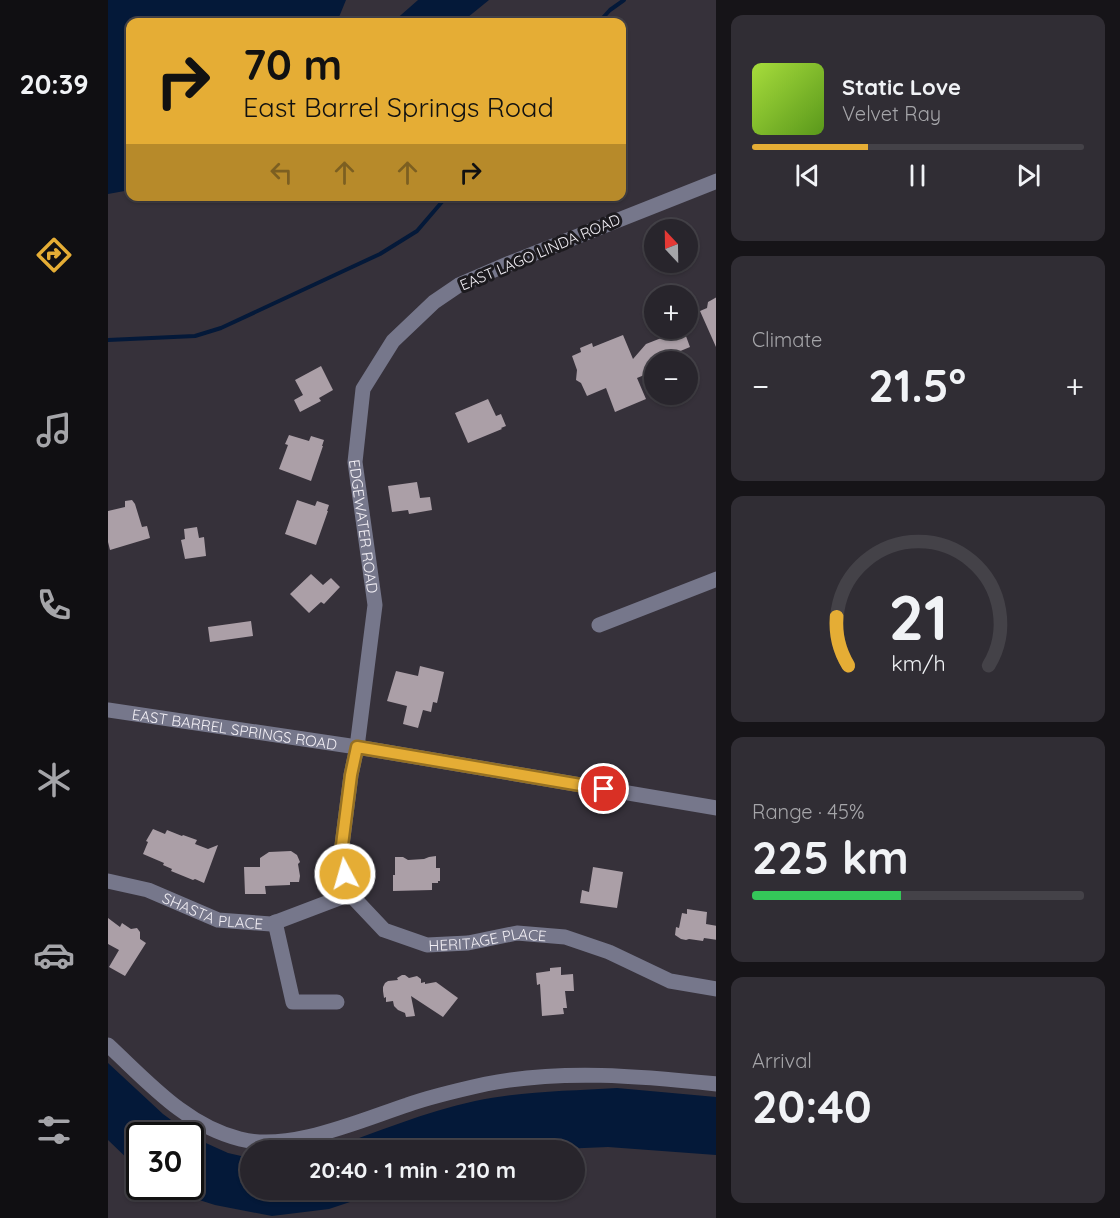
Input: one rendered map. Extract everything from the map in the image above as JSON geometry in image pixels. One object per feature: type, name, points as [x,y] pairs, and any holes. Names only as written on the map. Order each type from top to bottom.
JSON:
[{"type":"street","name":"EAST LAGO LINDA ROAD","points":[[434,302],[459,285],[510,263],[716,181]]},
{"type":"street","name":"EDGEWATER ROAD","points":[[350,894],[341,853],[375,605],[355,462],[363,389],[393,342],[434,302]]},
{"type":"street","points":[[599,625],[716,579]]},
{"type":"street","name":"EAST BARREL SPRINGS ROAD","points":[[108,710],[357,747],[716,808]]},
{"type":"street","name":"SHASTA PLACE","points":[[108,881],[148,890],[218,920],[271,924],[350,894]]},
{"type":"street","name":"HERITAGE PLACE","points":[[350,894],[384,930],[427,945],[468,943],[517,933],[565,937],[609,952],[670,981],[716,989]]},
{"type":"street","points":[[276,922],[293,1002],[337,1002]]},
{"type":"street","points":[[108,1045],[193,1120],[241,1140],[272,1142],[303,1138],[336,1129],[447,1093],[529,1077],[573,1074],[615,1075],[716,1084]]},
{"type":"water","points":[[108,0],[346,0],[339,18],[126,18],[126,191],[108,194]]},
{"type":"water","points":[[418,0],[489,0],[467,18],[398,18]]},
{"type":"water","points":[[108,1063],[174,1122],[126,1122],[126,1157],[108,1140]]},
{"type":"water","points":[[617,1088],[716,1097],[716,1155],[608,1147],[585,1148],[585,1140],[353,1140],[456,1106],[528,1093]]},
{"type":"water","points":[[204,1142],[240,1156],[240,1200],[356,1200],[329,1209],[272,1216],[199,1200],[204,1200]]},
{"type":"building","points":[[716,298],[716,347],[700,311],[707,308],[708,302]]},
{"type":"building","points":[[623,335],[633,359],[646,344],[659,339],[687,339],[690,347],[680,351],[644,351],[644,375],[637,378],[644,400],[615,412],[606,388],[587,396],[581,383],[576,380],[577,370],[572,356],[581,352],[580,348],[592,343],[593,347]]},
{"type":"building","points":[[321,366],[333,390],[319,398],[321,401],[300,412],[294,400],[303,395],[295,380]]},
{"type":"building","points":[[488,399],[496,416],[501,414],[506,426],[468,443],[455,413]]},
{"type":"building","points":[[289,435],[309,441],[311,436],[324,440],[311,481],[279,469],[288,445],[285,444]]},
{"type":"building","points":[[417,482],[420,498],[430,497],[432,510],[409,514],[408,510],[392,512],[388,486]]},
{"type":"building","points":[[132,500],[142,527],[147,526],[150,538],[110,550],[108,511],[125,507],[125,501]]},
{"type":"building","points":[[297,500],[315,506],[317,501],[329,505],[316,545],[285,534]]},
{"type":"building","points":[[197,527],[199,538],[204,537],[206,556],[185,559],[181,540],[185,539],[184,529]]},
{"type":"building","points":[[311,574],[323,585],[331,578],[340,587],[324,604],[321,602],[309,613],[290,594]]},
{"type":"building","points":[[251,621],[253,636],[210,642],[208,627]]},
{"type":"building","points":[[420,666],[444,672],[437,703],[433,702],[431,712],[423,710],[418,728],[403,724],[407,706],[387,701],[396,671],[418,676]]},
{"type":"building","points":[[153,829],[165,834],[167,830],[197,840],[195,844],[208,849],[218,845],[204,883],[171,871],[172,869],[163,865],[164,863],[143,854],[148,842],[146,841]]},
{"type":"building","points":[[291,851],[297,855],[300,862],[298,864],[299,882],[290,882],[290,885],[265,886],[266,894],[245,894],[244,867],[260,867],[260,858],[269,852]]},
{"type":"building","points":[[436,856],[436,868],[440,868],[440,881],[432,883],[432,890],[393,891],[395,857],[408,860]]},
{"type":"building","points":[[593,867],[623,872],[617,908],[580,903],[582,890],[589,892]]},
{"type":"building","points":[[687,909],[707,912],[706,924],[716,926],[716,940],[704,938],[703,941],[686,940],[675,935],[682,913],[687,914]]},
{"type":"building","points":[[108,918],[120,927],[122,923],[131,929],[137,928],[140,932],[140,939],[146,943],[125,976],[109,967],[119,950],[108,944]]},
{"type":"building","points":[[561,967],[561,975],[573,974],[574,991],[565,991],[567,1008],[563,1008],[564,1014],[542,1016],[540,984],[537,985],[536,973]]},
{"type":"building","points":[[402,975],[409,978],[417,976],[421,979],[421,983],[425,982],[425,984],[436,982],[458,998],[443,1017],[411,996],[415,1016],[406,1017],[405,1013],[394,1006],[393,1001],[386,1002],[383,991],[385,983],[398,980],[397,978]]},
{"type":"waterway","points":[[603,18],[624,0]]},
{"type":"waterway","points":[[108,340],[195,336],[221,328],[380,254],[417,231],[443,201]]},
{"type":"route","points":[[345,874],[341,853],[357,747],[604,789]]}]
